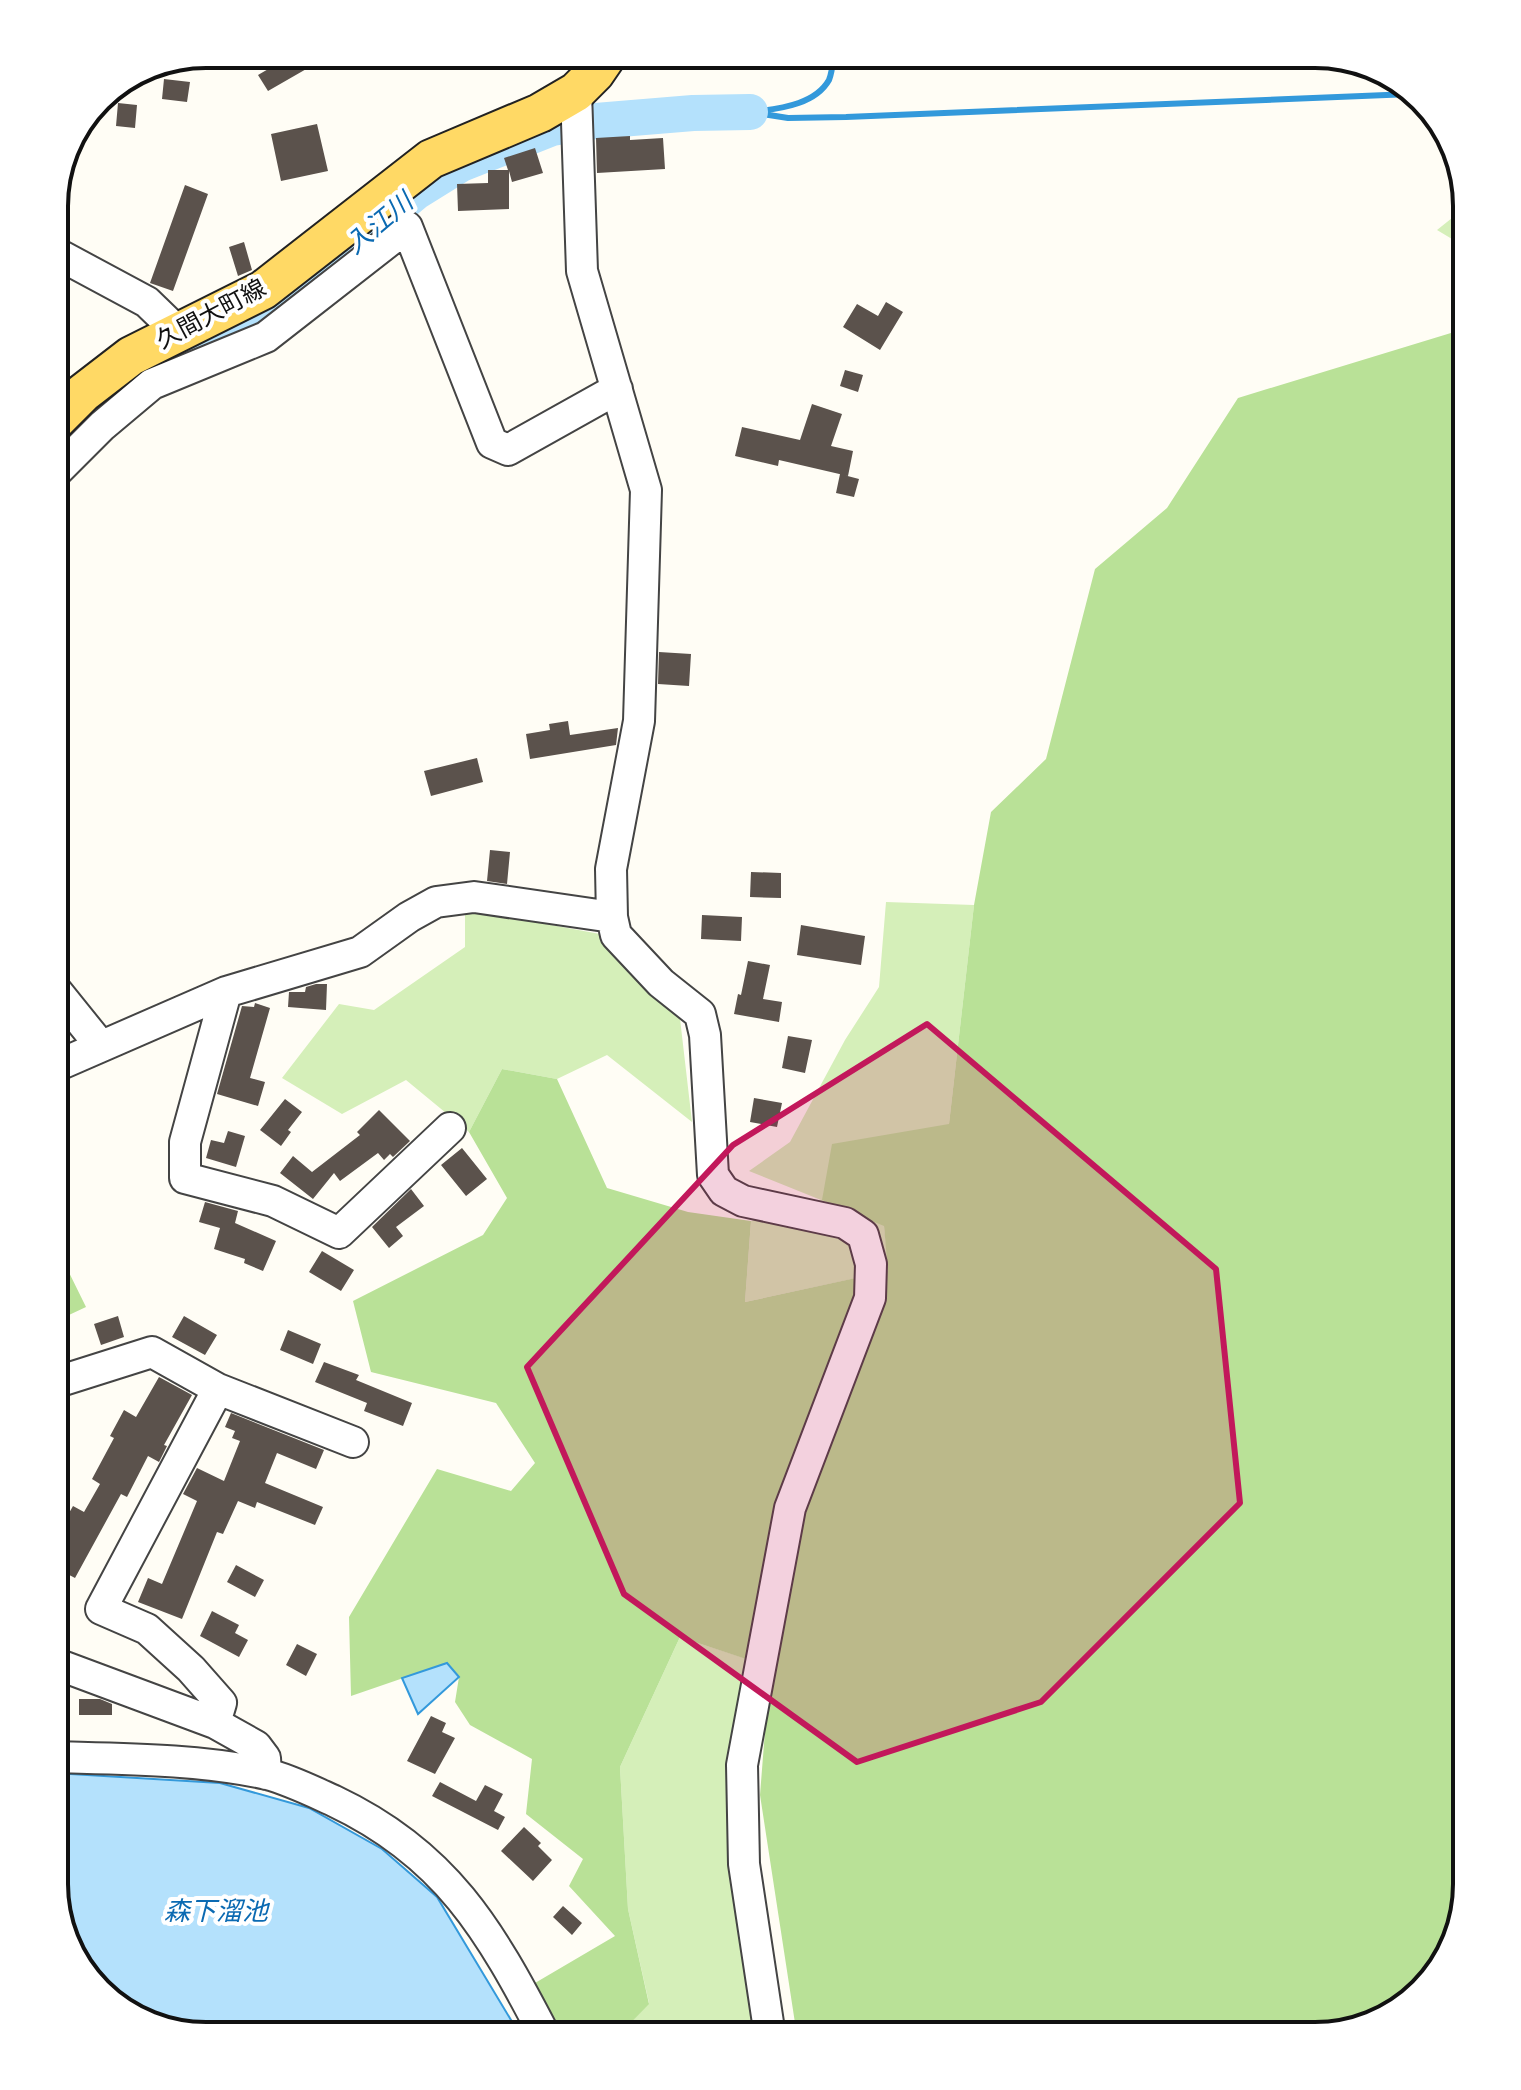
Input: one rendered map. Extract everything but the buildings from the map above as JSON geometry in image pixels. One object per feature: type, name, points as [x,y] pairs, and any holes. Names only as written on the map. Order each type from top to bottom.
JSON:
[{"type":"main road","name":"久間大町線","points":[[68,408],[131,356],[263,290],[431,159],[540,113],[576,113],[598,68]]},
{"type":"street","points":[[576,113],[582,271],[646,490],[639,721],[611,869],[612,917],[616,935],[661,983],[700,1014],[705,1035],[713,1175],[724,1191],[743,1201],[845,1223],[863,1235],[871,1264],[870,1298],[790,1508],[742,1765],[744,1864],[768,2022]]},
{"type":"street","points":[[68,460],[102,426],[152,384],[266,337],[407,227],[492,443],[508,450],[617,389]]},
{"type":"street","points":[[68,260],[147,302],[178,332]]},
{"type":"street","points":[[68,1060],[226,992],[360,952],[436,902],[474,897],[612,917]]},
{"type":"street","points":[[226,992],[185,1142],[185,1178],[273,1201],[339,1233],[450,1128]]},
{"type":"street","points":[[68,1005],[100,1045]]},
{"type":"street","points":[[68,1379],[152,1352],[218,1389],[353,1442]]},
{"type":"street","points":[[215,1723],[221,1703],[191,1669],[147,1629],[101,1609],[218,1389]]},
{"type":"street","points":[[68,1668],[215,1723],[256,1746],[265,1758],[266,1774]]},
{"type":"street","points":[[68,1758],[183,1763],[266,1774],[300,1785],[367,1817],[412,1847],[454,1888],[497,1946],[538,2022]]},
{"type":"highlighted area","points":[[927,1024],[1216,1269],[1240,1503],[1041,1702],[857,1762],[624,1594],[527,1367],[733,1145]]},
{"type":"green space","points":[[1453,217],[1453,240],[1437,230]]},
{"type":"green space","points":[[1453,332],[1453,1884],[1452,1902],[1442,1937],[1424,1968],[1399,1993],[1368,2011],[1333,2021],[795,2022],[760,1795],[770,1667],[680,1637],[620,1767],[628,1909],[649,2004],[632,2022],[549,2022],[535,1983],[615,1936],[569,1886],[583,1859],[526,1814],[532,1759],[470,1725],[455,1702],[459,1677],[447,1663],[351,1696],[349,1617],[437,1469],[511,1491],[535,1463],[496,1403],[371,1372],[353,1301],[483,1235],[507,1198],[469,1132],[502,1069],[557,1079],[607,1188],[688,1212],[751,1221],[745,1302],[888,1271],[884,1226],[822,1200],[832,1144],[949,1124],[974,905],[991,812],[1046,759],[1095,569],[1167,508],[1238,398]]},
{"type":"green space","points":[[886,902],[974,905],[949,1124],[884,1226],[889,1271],[745,1302],[751,1221],[821,1200],[749,1171],[790,1142],[845,1040],[879,987]]},
{"type":"green space","points":[[465,909],[600,934],[679,1010],[692,1122],[607,1055],[557,1079],[502,1069],[469,1132],[406,1080],[342,1114],[282,1078],[339,1004],[374,1010],[465,947]]},
{"type":"green space","points":[[68,1270],[86,1307],[68,1315]]},
{"type":"green space","points":[[680,1637],[750,1660],[726,1782],[753,2022],[631,2022],[649,2003],[628,1909],[620,1767]]},
{"type":"water","points":[[447,1663],[459,1677],[418,1714],[402,1678]]},
{"type":"water","name":"森下溜池","points":[[68,1774],[220,1783],[309,1808],[382,1849],[437,1897],[512,2022],[197,2022],[153,2011],[122,1993],[109,1981],[97,1968],[79,1937],[69,1902]]},
{"type":"waterway","points":[[760,111],[808,99],[823,88],[832,68]]},
{"type":"waterway","points":[[750,112],[788,118],[846,117],[1395,95]]},
{"type":"waterway","name":"入江川","points":[[68,432],[92,406],[141,371],[231,331],[294,294],[416,192],[461,164],[552,128],[693,113],[750,112]]}]
